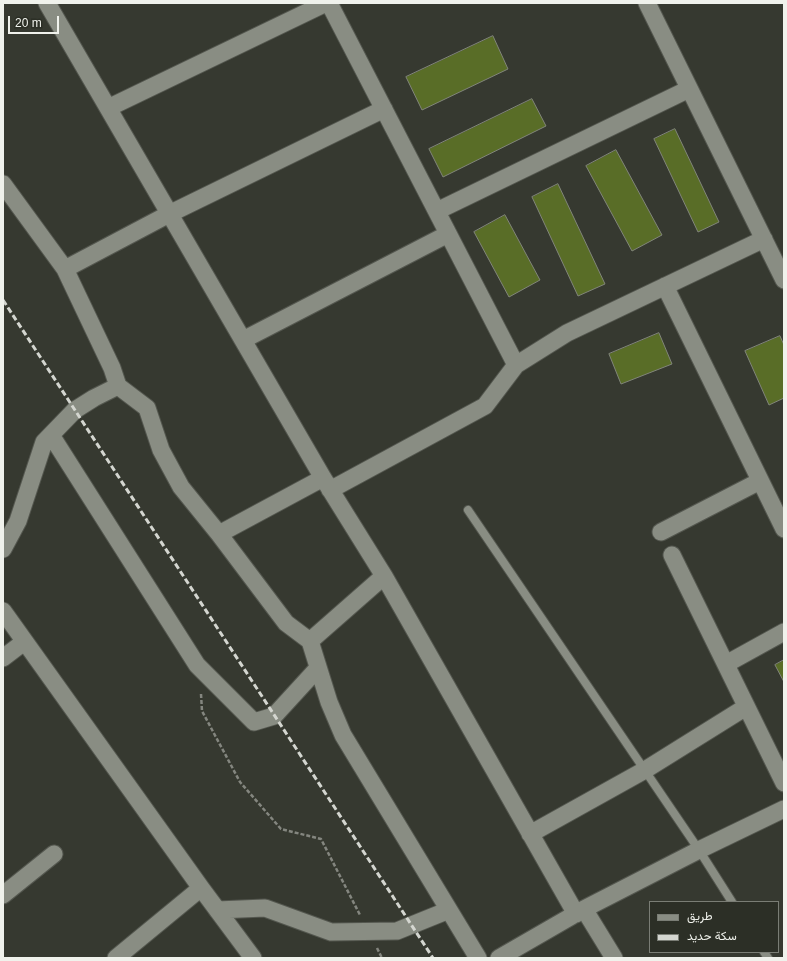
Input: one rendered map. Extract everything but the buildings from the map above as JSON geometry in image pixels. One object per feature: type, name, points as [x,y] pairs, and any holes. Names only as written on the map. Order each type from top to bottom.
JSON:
[{"type":"street","points":[[47,3],[242,340],[327,484],[384,576],[530,834],[580,912],[614,958]]},
{"type":"street","points":[[108,108],[328,3],[516,365]]},
{"type":"street","points":[[647,3],[784,280]]},
{"type":"street","points":[[437,211],[689,89]]},
{"type":"street","points":[[65,269],[169,214],[384,109]]},
{"type":"street","points":[[3,184],[65,269],[112,368],[118,386],[147,408],[161,450],[181,487],[219,534],[286,623],[310,641],[328,702],[343,735],[478,958]]},
{"type":"street","points":[[242,340],[448,234]]},
{"type":"street","points":[[219,534],[327,484],[485,406],[516,365],[567,333],[764,239]]},
{"type":"street","points":[[665,286],[784,529]]},
{"type":"street","points":[[3,549],[18,521],[44,442],[75,410],[94,398],[118,386]]},
{"type":"street","points":[[50,435],[197,665],[254,722],[274,716],[318,668]]},
{"type":"street","points":[[661,532],[760,481]]},
{"type":"street","points":[[672,555],[784,783]]},
{"type":"street","points":[[310,641],[384,576]]},
{"type":"street","points":[[3,611],[201,888],[253,958]]},
{"type":"street","points":[[726,664],[784,632]]},
{"type":"street","points":[[3,658],[24,642]]},
{"type":"street","points":[[530,834],[645,770],[746,707]]},
{"type":"street","points":[[499,958],[580,912],[699,850],[784,809]]},
{"type":"street","points":[[3,895],[54,854]]},
{"type":"street","points":[[116,958],[201,888]]},
{"type":"street","points":[[217,910],[265,908],[331,932],[397,931],[449,910]]},
{"type":"lane","points":[[468,510],[699,850],[731,901]]},
{"type":"path","points":[[197,665],[202,711],[240,782],[281,829],[321,839],[368,931]]},
{"type":"railway","points":[[3,300],[433,958]]}]
